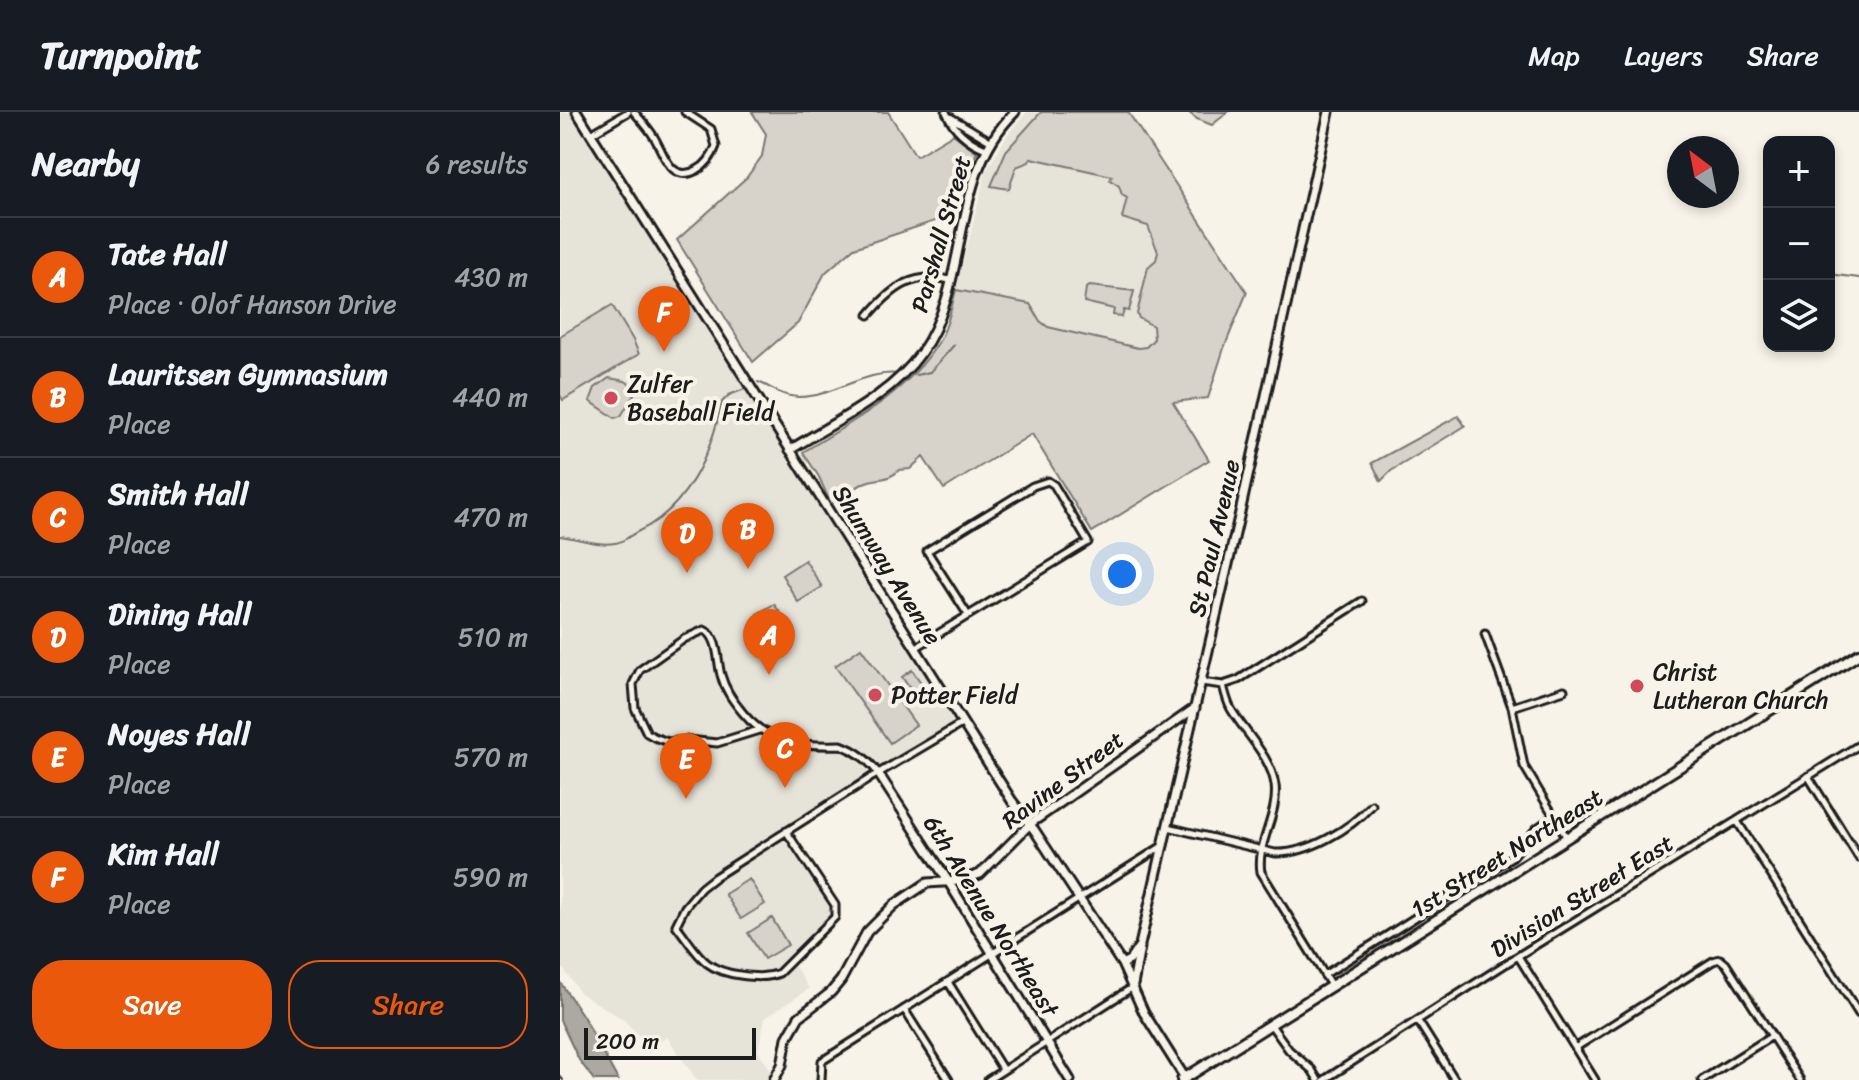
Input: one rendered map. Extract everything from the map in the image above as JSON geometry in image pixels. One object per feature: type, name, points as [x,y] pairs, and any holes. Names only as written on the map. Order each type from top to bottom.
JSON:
[{"type":"main road","name":"1st Street Northeast","points":[[1185,1079],[1856,656]]},
{"type":"street","name":"Shumway Avenue","points":[[577,112],[1012,801],[1122,964],[1144,1013],[1185,1079]]},
{"type":"street","points":[[591,134],[631,112],[653,135],[670,167],[682,174],[696,171],[706,164],[716,146],[711,129],[685,112]]},
{"type":"street","name":"Parshall Street","points":[[790,450],[881,393],[909,368],[932,336],[950,280],[970,193],[988,145],[1015,112]]},
{"type":"street","name":"St Paul Avenue","points":[[1122,964],[1130,960],[1140,945],[1165,845],[1329,112]]},
{"type":"street","points":[[946,114],[988,145]]},
{"type":"street","points":[[946,114],[966,138],[988,145]]},
{"type":"street","points":[[869,315],[887,294],[907,281],[929,277],[950,280]]},
{"type":"street","points":[[915,648],[1088,542],[1054,485],[1048,481],[1033,486],[927,551],[968,615]]},
{"type":"street","points":[[1201,682],[1223,685],[1238,680],[1362,601]]},
{"type":"street","points":[[759,730],[717,743],[688,740],[668,742],[654,737],[647,733],[635,708],[635,678],[640,670],[684,639],[704,630],[710,632],[721,678],[732,700],[759,730],[788,743],[841,745],[870,763],[878,773]]},
{"type":"street","points":[[1485,634],[1512,707],[1524,766],[1568,838]]},
{"type":"street","points":[[1223,685],[1229,705],[1266,763],[1275,786],[1275,798],[1259,861],[1263,877],[1332,988]]},
{"type":"street","points":[[1512,707],[1564,690]]},
{"type":"street","name":"Ravine Street","points":[[774,1080],[782,1065],[792,1027],[841,980],[867,932],[894,905],[927,883],[959,881],[980,874],[1030,824],[1195,708]]},
{"type":"street","points":[[742,735],[748,720]]},
{"type":"street","points":[[786,831],[835,905],[835,917],[779,973],[754,977],[718,972],[706,963],[676,925],[685,907],[701,888],[786,831],[878,773],[964,723]]},
{"type":"street","name":"Division Street East","points":[[1324,1080],[1859,745]]},
{"type":"street","name":"6th Avenue Northeast","points":[[878,773],[1070,1080]]},
{"type":"street","points":[[1808,776],[1859,858]]},
{"type":"street","points":[[1168,827],[1263,850],[1289,853],[1314,846],[1365,813],[1372,805]]},
{"type":"street","points":[[1324,975],[1513,856],[1536,829],[1554,816]]},
{"type":"street","points":[[1737,821],[1859,1014]]},
{"type":"street","points":[[821,1080],[822,1061],[1165,845]]},
{"type":"street","points":[[988,1080],[1133,987],[1140,945]]},
{"type":"street","points":[[1518,956],[1595,1080]]},
{"type":"street","points":[[1575,1048],[1720,959],[1800,1080]]},
{"type":"street","points":[[948,982],[1003,1070]]},
{"type":"street","points":[[904,1009],[949,1080]]},
{"type":"street","points":[[1418,1021],[1455,1080]]},
{"type":"street","points":[[1271,1025],[1289,1050],[1312,1070],[1318,1080]]},
{"type":"street","points":[[1702,1080],[1772,1036]]},
{"type":"shaded area","points":[[560,112],[570,112],[954,721],[778,831],[835,917],[792,961],[809,989],[765,1018],[758,1051],[772,1072],[767,1080],[697,1080],[667,1037],[650,1048],[623,1019],[580,993],[560,968]]},
{"type":"shaded area","points":[[752,112],[888,112],[916,156],[953,134],[977,152],[962,187],[956,214],[854,248],[825,273],[798,323],[753,362],[677,240],[747,177],[762,156],[766,134]]},
{"type":"shaded area","points":[[1027,112],[1128,112],[1247,292],[1208,398],[1173,402],[1209,460],[1092,532],[1032,434],[944,489],[918,449],[831,504],[803,452],[900,388],[938,343],[948,323],[986,171],[1008,134]]},
{"type":"shaded area","points":[[1041,112],[1128,112],[1247,292],[1208,398],[1173,402],[1209,460],[1092,532],[1032,434],[944,489],[923,457],[910,469],[864,483],[831,504],[803,452],[877,405],[911,377],[941,337],[956,290],[1030,304],[1040,321],[1048,327],[1138,348],[1146,347],[1154,339],[1153,326],[1137,314],[1148,267],[1156,260],[1158,252],[1148,226],[1122,218],[1127,198],[1122,195],[1119,186],[1110,180],[1112,176],[1031,158],[1029,162],[1016,167],[1009,189],[991,186],[1006,151]]},
{"type":"shaded area","points":[[1188,112],[1228,112],[1212,125]]},
{"type":"shaded area","points":[[1086,288],[1134,291],[1129,311],[1124,310],[1122,317],[1113,315],[1114,309],[1084,302]]},
{"type":"shaded area","points":[[612,305],[639,354],[563,400],[560,395],[560,336]]},
{"type":"shaded area","name":"Zulfer Baseball Field","points":[[609,378],[625,381],[637,389],[621,416],[615,418],[590,401],[595,388]]},
{"type":"shaded area","points":[[1458,416],[1465,426],[1391,471],[1381,481],[1372,463]]},
{"type":"shaded area","points":[[805,560],[822,587],[798,602],[782,575]]},
{"type":"shaded area","points":[[774,604],[788,624],[776,637],[771,635],[757,614]]},
{"type":"shaded area","name":"Potter Field","points":[[861,648],[916,725],[890,743],[835,666]]},
{"type":"shaded area","points":[[912,670],[927,691],[917,699],[902,677]]},
{"type":"shaded area","points":[[749,879],[765,904],[741,919],[725,894]]},
{"type":"shaded area","points":[[772,918],[788,945],[764,959],[748,933]]},
{"type":"shaded area","points":[[560,982],[583,1016],[618,1080],[594,1080],[579,1060],[560,1020]]},
{"type":"waterway","points":[[1835,275],[1859,278]]},
{"type":"waterway","points":[[916,375],[930,372],[954,345]]},
{"type":"waterway","points":[[758,382],[782,394],[799,397],[825,393],[874,375],[899,374]]},
{"type":"waterway","points":[[560,536],[594,543],[615,543],[655,522],[670,509],[694,478],[711,441],[722,402],[729,395],[745,389]]},
{"type":"railway","points":[[560,1076],[563,1080]]},
{"type":"place","name":"Kim Hall","points":[[664,352]]},
{"type":"place","name":"Zulfer Baseball Field","points":[[611,398]]},
{"type":"place","name":"Lauritsen Gymnasium","points":[[748,569]]},
{"type":"place","name":"Dining Hall","points":[[687,573]]},
{"type":"place","name":"Tate Hall","points":[[769,675]]},
{"type":"place","name":"Christ Lutheran Church","points":[[1637,686]]},
{"type":"place","name":"Potter Field","points":[[875,695]]},
{"type":"place","name":"Smith Hall","points":[[785,788]]},
{"type":"place","name":"Noyes Hall","points":[[686,799]]}]
